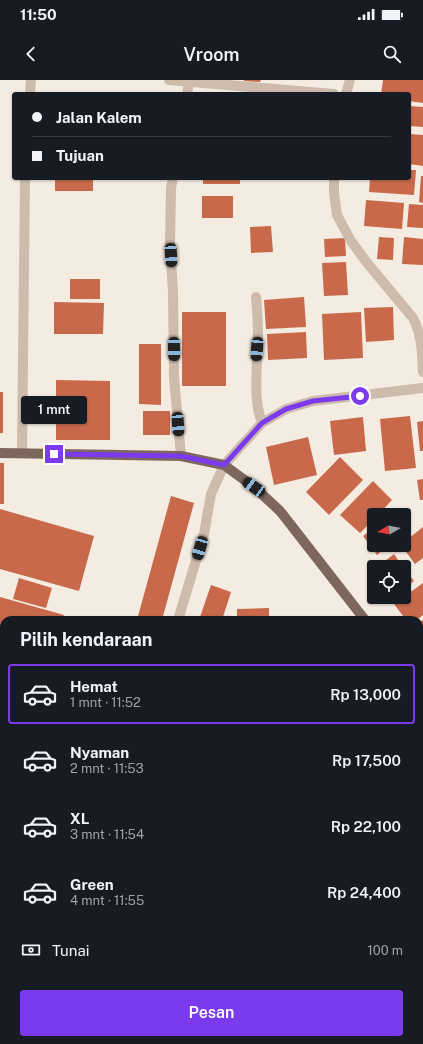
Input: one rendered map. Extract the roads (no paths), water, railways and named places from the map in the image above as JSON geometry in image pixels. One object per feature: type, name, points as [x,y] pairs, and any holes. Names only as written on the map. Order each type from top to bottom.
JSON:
[{"type":"main road","points":[[0,453],[181,456],[224,465],[254,487],[280,511],[362,616]]},
{"type":"street","points":[[30,92],[31,80]]},
{"type":"street","points":[[170,80],[310,92]]},
{"type":"street","points":[[347,92],[350,80]]},
{"type":"street","points":[[187,92],[188,82]]},
{"type":"street","points":[[22,453],[25,180]]},
{"type":"street","points":[[173,180],[171,188],[170,242],[173,292],[174,378],[181,456]]},
{"type":"street","points":[[334,180],[337,215],[352,241],[368,264],[413,318],[416,324],[421,342],[423,372]]},
{"type":"street","points":[[256,297],[258,333],[258,412],[262,423]]},
{"type":"street","points":[[179,616],[204,534],[211,494],[224,465],[262,423],[286,409],[313,401],[423,388]]}]
